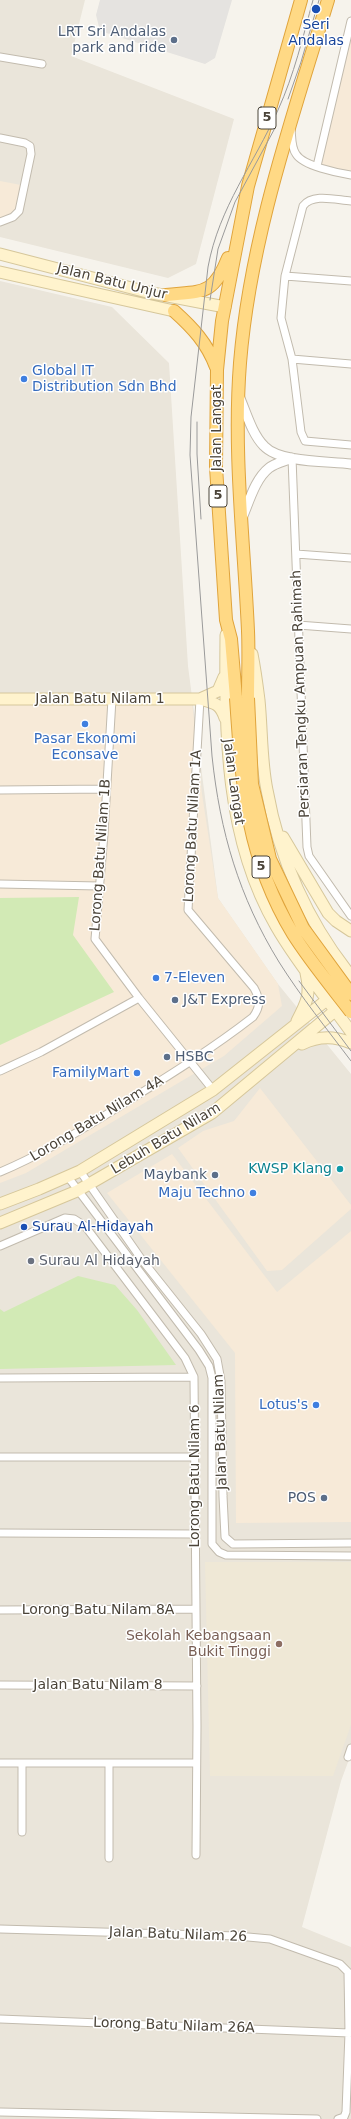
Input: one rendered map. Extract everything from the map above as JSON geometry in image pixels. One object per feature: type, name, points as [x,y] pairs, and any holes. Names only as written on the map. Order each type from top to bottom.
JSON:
[{"type":"highway","name":"5","points":[[225,307],[237,236],[248,186],[301,0]]},
{"type":"highway","name":"5","points":[[242,518],[238,454],[239,395],[246,311],[256,253],[291,123],[328,0]]},
{"type":"highway","points":[[166,295],[206,290],[216,283],[223,273],[237,236]]},
{"type":"highway","points":[[225,307],[246,311]]},
{"type":"highway","name":"Jalan Langat","points":[[225,307],[217,370],[216,467],[226,620],[242,698],[252,784],[270,859],[303,928],[351,996]]},
{"type":"highway","points":[[174,311],[200,337],[210,351],[217,370]]},
{"type":"highway","name":"Jalan Langat","points":[[242,518],[248,632],[242,698],[244,801],[264,874],[294,934],[351,1012]]},
{"type":"main road","name":"Jalan Batu Unjur","points":[[0,254],[166,295],[225,307]]},
{"type":"main road","name":"Jalan Batu Unjur","points":[[0,272],[174,311]]},
{"type":"main road","name":"Jalan Langat","points":[[226,620],[227,747],[234,809],[249,865],[262,899],[286,941],[351,1032]]},
{"type":"main road","name":"Jalan Langat","points":[[248,632],[259,698],[267,790],[283,855],[313,922],[330,951],[351,977]]},
{"type":"main road","points":[[200,699],[219,690],[226,671]]},
{"type":"main road","name":"Jalan Batu Nilam 1","points":[[0,699],[200,699]]},
{"type":"main road","points":[[200,699],[222,708],[227,724]]},
{"type":"main road","points":[[274,821],[328,913],[336,921],[351,931]]},
{"type":"main road","points":[[286,941],[307,956],[316,954],[321,944],[313,922]]},
{"type":"main road","points":[[295,1025],[308,997],[310,987],[306,970]]},
{"type":"main road","name":"Lebuh Batu Nilam","points":[[0,1204],[80,1171],[212,1090],[328,999],[351,977]]},
{"type":"main road","name":"Lebuh Batu Nilam","points":[[0,1223],[77,1192],[212,1114],[287,1052],[351,996]]},
{"type":"main road","points":[[287,1052],[313,1038],[338,1039],[351,1043]]},
{"type":"street","points":[[317,166],[351,21]]},
{"type":"street","points":[[0,57],[42,64]]},
{"type":"street","points":[[291,123],[292,145],[296,155],[305,162],[351,175]]},
{"type":"street","points":[[0,138],[25,143],[30,146],[31,154],[19,211],[13,217],[1,223]]},
{"type":"street","points":[[351,201],[314,198],[306,201],[303,206],[285,276],[281,318],[292,359],[301,432],[305,441],[351,445]]},
{"type":"street","points":[[285,276],[351,281]]},
{"type":"street","points":[[292,359],[351,364]]},
{"type":"street","points":[[239,395],[256,435],[264,447],[292,458],[351,464]]},
{"type":"street","points":[[242,518],[264,472],[270,467],[292,458]]},
{"type":"street","name":"Persiaran Tengku Ampuan Rahimah","points":[[292,458],[306,836],[309,856],[351,916]]},
{"type":"street","points":[[296,554],[351,558]]},
{"type":"street","points":[[298,624],[351,629]]},
{"type":"street","name":"Lorong Batu Nilam 1B","points":[[112,699],[95,939],[139,998],[192,1062],[212,1090]]},
{"type":"street","name":"Lorong Batu Nilam 1A","points":[[192,1062],[253,1017],[258,1010],[260,998],[254,988],[188,910],[200,699]]},
{"type":"street","points":[[0,790],[106,790]]},
{"type":"street","points":[[0,884],[99,886]]},
{"type":"street","points":[[0,1071],[41,1052],[139,998]]},
{"type":"street","name":"Lorong Batu Nilam 4A","points":[[0,1172],[25,1162],[192,1062]]},
{"type":"street","name":"Jalan Batu Nilam","points":[[80,1171],[138,1255],[201,1334],[217,1359],[221,1381],[224,1510],[226,1537],[228,1542]]},
{"type":"street","name":"Jalan Batu Nilam","points":[[68,1177],[77,1192],[199,1350],[209,1366],[212,1378],[212,1544],[219,1552]]},
{"type":"street","name":"Lorong Batu Nilam 6","points":[[0,1246],[65,1218],[74,1219],[85,1226],[185,1358],[194,1377],[197,1686],[196,1855]]},
{"type":"street","points":[[150,1310],[154,1293]]},
{"type":"street","points":[[0,1378],[194,1377]]},
{"type":"street","points":[[0,1457],[195,1457]]},
{"type":"street","points":[[0,1533],[195,1534]]},
{"type":"street","points":[[351,1543],[233,1544],[228,1542],[219,1552],[226,1555],[246,1557],[351,1556]]},
{"type":"street","name":"Lorong Batu Nilam 8A","points":[[0,1610],[196,1609]]},
{"type":"street","name":"Jalan Batu Nilam 8","points":[[0,1685],[197,1686]]},
{"type":"street","points":[[348,1757],[351,1748]]},
{"type":"street","points":[[0,1763],[196,1763]]},
{"type":"street","points":[[22,1763],[22,1832]]},
{"type":"street","points":[[109,1763],[109,1858]]},
{"type":"street","name":"Jalan Batu Nilam 26","points":[[0,1929],[237,1936],[270,1939],[340,1964],[348,1972],[349,2033]]},
{"type":"street","name":"Lorong Batu Nilam 26A","points":[[0,2019],[349,2033]]},
{"type":"street","points":[[341,2118],[346,2112],[349,2033]]},
{"type":"street","points":[[0,2112],[317,2119]]},
{"type":"shaded area","points":[[0,0],[85,0],[71,56],[234,119],[196,264],[168,278],[0,237]]},
{"type":"shaded area","name":"LRT Sri Andalas park and ride","points":[[100,0],[232,0],[215,58],[205,64],[100,31],[96,15]]},
{"type":"shaded area","points":[[351,36],[351,172],[320,165]]},
{"type":"shaded area","points":[[0,181],[21,185],[16,209],[11,215],[0,219]]},
{"type":"shaded area","points":[[0,281],[112,307],[169,363],[188,666],[218,898],[278,984],[351,1074],[351,1754],[341,1781],[302,1927],[351,1947],[351,2119],[0,2119]]},
{"type":"shaded area","points":[[0,702],[192,702],[202,794],[218,898],[278,984],[282,1006],[224,1056],[26,1173],[0,1183]]},
{"type":"shaded area","points":[[260,1088],[351,1205],[351,1209],[282,1270],[267,1271],[178,1148],[203,1131],[234,1121]]},
{"type":"shaded area","points":[[172,1154],[277,1292],[351,1231],[351,1522],[236,1523],[235,1353],[107,1193]]},
{"type":"shaded area","name":"Sekolah Kebangsaan Bukit Tinggi","points":[[205,1562],[351,1562],[351,1725],[333,1776],[210,1776]]},
{"type":"green space","points":[[79,897],[73,935],[114,992],[0,1045],[0,898]]},
{"type":"green space","points":[[78,1276],[115,1285],[137,1310],[176,1365],[0,1369],[0,1309],[4,1312]]},
{"type":"tram line","points":[[313,0],[298,56],[284,97],[269,130],[238,186],[220,225],[213,245],[208,267],[191,417],[190,455],[212,756],[220,811],[226,837],[242,888],[265,938],[296,988],[351,1061]]},
{"type":"tram line","points":[[288,99],[301,62],[319,0]]},
{"type":"tram line","points":[[210,300],[218,249],[235,202],[275,128]]},
{"type":"tram line","points":[[197,422],[197,454],[201,519]]},
{"type":"tram line","points":[[299,981],[351,1051]]},
{"type":"place","name":"Seri Andalas","points":[[316,9]]},
{"type":"place","name":"LRT Sri Andalas park and ride","points":[[174,40]]},
{"type":"place","name":"Global IT Distribution Sdn Bhd","points":[[24,379]]},
{"type":"place","name":"Pasar Ekonomi Econsave","points":[[85,724]]},
{"type":"place","name":"7-Eleven","points":[[156,978]]},
{"type":"place","name":"J&T Express","points":[[175,1000]]},
{"type":"place","name":"HSBC","points":[[167,1057]]},
{"type":"place","name":"FamilyMart","points":[[137,1073]]},
{"type":"place","name":"KWSP Klang","points":[[340,1169]]},
{"type":"place","name":"Maybank","points":[[215,1175]]},
{"type":"place","name":"Maju Techno","points":[[253,1193]]},
{"type":"place","name":"Surau Al-Hidayah","points":[[24,1227]]},
{"type":"place","name":"Surau Al Hidayah","points":[[31,1261]]},
{"type":"place","name":"Lotus's","points":[[316,1405]]},
{"type":"place","name":"POS","points":[[324,1498]]},
{"type":"place","name":"Sekolah Kebangsaan Bukit Tinggi","points":[[279,1644]]}]
